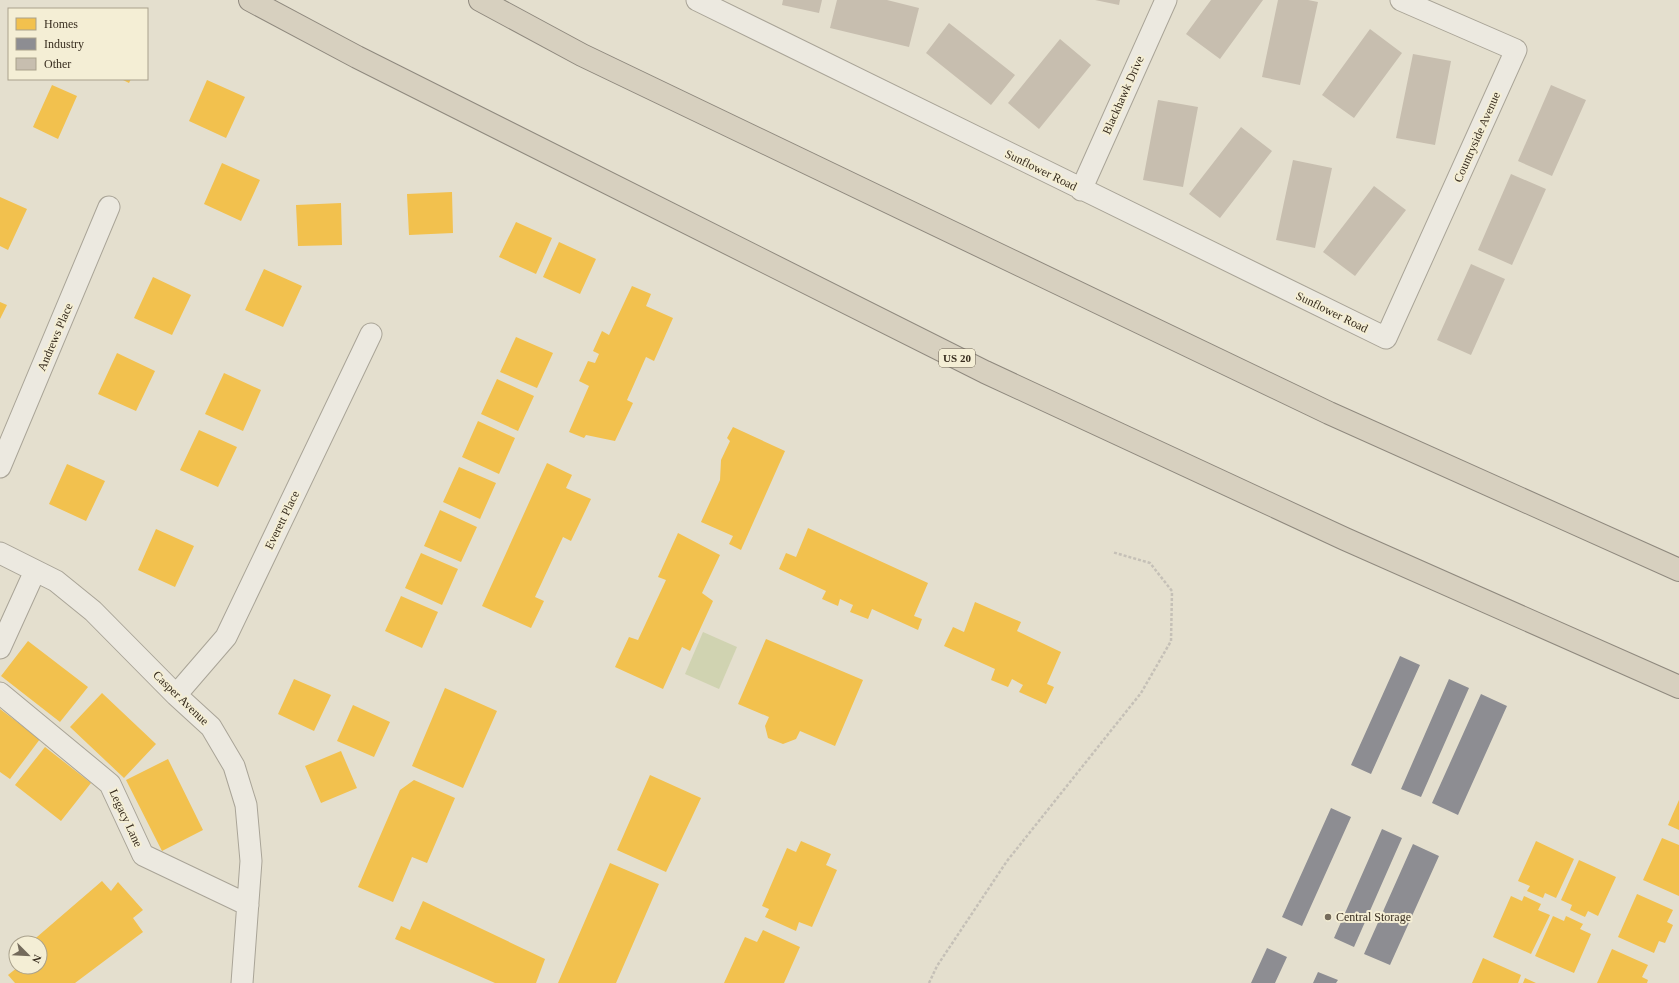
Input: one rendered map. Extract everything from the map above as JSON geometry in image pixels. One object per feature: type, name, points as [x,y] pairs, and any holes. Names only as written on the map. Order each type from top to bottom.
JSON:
[{"type":"highway","name":"US 20","points":[[250,0],[356,57],[985,372],[1345,539],[1679,687]]},
{"type":"highway","points":[[480,0],[582,55],[1329,413],[1679,570]]},
{"type":"street","name":"Sunflower Road","points":[[697,0],[724,6],[1081,190],[1386,338]]},
{"type":"street","name":"Blackhawk Drive","points":[[1081,190],[1166,0]]},
{"type":"street","name":"Countryside Avenue","points":[[1386,338],[1516,50],[1401,0]]},
{"type":"street","name":"Andrews Place","points":[[0,467],[110,207]]},
{"type":"street","name":"Everett Place","points":[[176,695],[226,637],[371,334]]},
{"type":"street","name":"Casper Avenue","points":[[0,553],[56,581],[93,611],[176,695],[211,728],[234,766],[246,805],[252,861],[242,983]]},
{"type":"street","points":[[0,648],[35,571]]},
{"type":"street","name":"Legacy Lane","points":[[0,693],[110,784],[143,855],[248,905]]},
{"type":"path","points":[[930,983],[938,966],[1008,860],[1141,693],[1171,641],[1172,591],[1150,563],[1112,552]]},
{"type":"green space","points":[[703,632],[737,647],[719,689],[685,674]]},
{"type":"building: Homes","points":[[123,80],[130,80],[129,83]]},
{"type":"building: Homes","points":[[207,80],[245,97],[226,138],[189,121]]},
{"type":"building: Homes","points":[[52,85],[77,96],[58,139],[33,127]]},
{"type":"building: Homes","points":[[222,163],[260,180],[241,221],[204,204]]},
{"type":"building: Homes","points":[[452,192],[453,233],[409,235],[407,194]]},
{"type":"building: Homes","points":[[0,197],[27,209],[8,250],[0,246]]},
{"type":"building: Homes","points":[[341,203],[342,245],[298,246],[296,205]]},
{"type":"building: Homes","points":[[516,222],[552,238],[536,274],[499,257]]},
{"type":"building: Homes","points":[[559,242],[596,259],[580,294],[543,277]]},
{"type":"building: Homes","points":[[264,269],[302,286],[283,327],[245,310]]},
{"type":"building: Homes","points":[[153,277],[191,295],[172,335],[134,318]]},
{"type":"building: Homes","points":[[632,286],[651,294],[646,306],[673,318],[654,361],[646,357],[627,400],[633,403],[615,441],[586,435],[584,438],[569,432],[589,386],[579,381],[588,361],[595,363],[599,354],[593,351],[602,331],[609,335]]},
{"type":"building: Homes","points":[[0,302],[7,305],[0,319]]},
{"type":"building: Homes","points":[[516,337],[553,353],[537,388],[500,372]]},
{"type":"building: Homes","points":[[117,353],[155,371],[136,411],[98,394]]},
{"type":"building: Homes","points":[[224,373],[261,390],[243,431],[205,414]]},
{"type":"building: Homes","points":[[497,379],[534,396],[518,431],[481,414]]},
{"type":"building: Homes","points":[[478,421],[515,438],[499,474],[462,457]]},
{"type":"building: Homes","points":[[733,427],[785,451],[741,550],[729,544],[733,536],[701,522],[720,480],[721,460],[730,441],[727,438]]},
{"type":"building: Homes","points":[[199,430],[237,447],[218,487],[180,470]]},
{"type":"building: Homes","points":[[547,463],[572,475],[566,488],[591,499],[571,541],[563,537],[535,597],[544,601],[531,628],[482,606]]},
{"type":"building: Homes","points":[[67,464],[105,481],[86,521],[49,504]]},
{"type":"building: Homes","points":[[459,467],[496,483],[480,519],[443,502]]},
{"type":"building: Homes","points":[[440,510],[477,527],[461,562],[424,546]]},
{"type":"building: Homes","points":[[808,528],[928,583],[914,616],[922,619],[918,630],[872,609],[868,619],[850,612],[853,605],[840,599],[838,606],[822,599],[826,591],[779,569],[786,553],[796,557]]},
{"type":"building: Homes","points":[[156,529],[194,546],[175,587],[138,570]]},
{"type":"building: Homes","points":[[678,533],[720,555],[702,593],[713,601],[690,651],[682,647],[663,689],[615,667],[629,637],[638,640],[666,580],[658,577]]},
{"type":"building: Homes","points":[[421,553],[458,569],[442,605],[405,588]]},
{"type":"building: Homes","points":[[401,596],[438,612],[422,648],[385,631]]},
{"type":"building: Homes","points":[[975,602],[1021,622],[1017,631],[1061,652],[1047,684],[1054,687],[1046,704],[1019,692],[1023,685],[1012,679],[1008,687],[991,680],[995,669],[944,646],[953,627],[964,632]]},
{"type":"building: Homes","points":[[766,639],[863,680],[835,746],[800,731],[796,739],[783,744],[768,738],[765,726],[769,717],[738,704]]},
{"type":"building: Homes","points":[[28,641],[88,687],[60,722],[1,676]]},
{"type":"building: Homes","points":[[294,679],[331,695],[314,731],[278,714]]},
{"type":"building: Homes","points":[[445,688],[497,711],[463,788],[412,766]]},
{"type":"building: Homes","points":[[102,693],[156,744],[124,778],[70,727]]},
{"type":"building: Homes","points":[[353,705],[390,722],[374,757],[337,741]]},
{"type":"building: Homes","points":[[0,709],[40,739],[10,779],[0,772]]},
{"type":"building: Homes","points":[[45,747],[91,783],[61,821],[15,785]]},
{"type":"building: Homes","points":[[341,751],[357,788],[321,803],[305,766]]},
{"type":"building: Homes","points":[[168,759],[203,830],[162,851],[126,780]]},
{"type":"building: Homes","points":[[650,775],[701,798],[666,872],[617,850]]},
{"type":"building: Homes","points":[[414,780],[455,798],[427,863],[412,857],[393,902],[358,887],[400,790]]},
{"type":"building: Homes","points":[[1679,800],[1679,830],[1668,825]]},
{"type":"building: Homes","points":[[1662,838],[1679,845],[1679,896],[1643,880]]},
{"type":"building: Homes","points":[[801,841],[831,854],[826,865],[837,870],[812,927],[799,922],[796,931],[765,917],[769,909],[762,906],[787,848],[796,852]]},
{"type":"building: Homes","points":[[1536,841],[1574,859],[1556,898],[1545,893],[1543,898],[1527,891],[1530,886],[1518,881]]},
{"type":"building: Homes","points":[[1579,860],[1616,877],[1598,916],[1588,911],[1585,917],[1570,910],[1572,905],[1561,900]]},
{"type":"building: Homes","points":[[610,863],[659,884],[616,983],[558,983]]},
{"type":"building: Homes","points":[[102,881],[111,891],[118,882],[143,910],[133,918],[143,932],[75,983],[15,983],[8,975],[48,975],[48,935],[39,935]]},
{"type":"building: Homes","points":[[1637,894],[1673,910],[1667,922],[1673,925],[1665,943],[1659,941],[1654,953],[1618,937]]},
{"type":"building: Homes","points":[[1511,896],[1522,901],[1524,896],[1541,904],[1538,910],[1550,915],[1531,954],[1493,937]]},
{"type":"building: Homes","points":[[423,901],[545,959],[536,983],[495,983],[395,939],[401,926],[410,930]]},
{"type":"building: Homes","points":[[1553,916],[1564,921],[1566,916],[1583,924],[1580,929],[1591,934],[1574,973],[1535,956]]},
{"type":"building: Homes","points":[[763,930],[800,947],[784,983],[724,983],[745,937],[757,942]]},
{"type":"building: Homes","points":[[1612,949],[1648,965],[1642,977],[1648,980],[1647,983],[1597,983]]},
{"type":"building: Homes","points":[[1483,958],[1521,975],[1518,983],[1472,983]]},
{"type":"building: Homes","points":[[1525,978],[1536,983],[1523,983]]},
{"type":"building: Industry","points":[[1400,656],[1420,665],[1371,774],[1351,765]]},
{"type":"building: Industry","points":[[1449,679],[1469,688],[1421,797],[1401,789]]},
{"type":"building: Industry","points":[[1481,694],[1507,706],[1458,815],[1432,803]]},
{"type":"building: Industry","points":[[1331,808],[1351,817],[1302,926],[1282,917]]},
{"type":"building: Industry","points":[[1382,829],[1402,838],[1354,947],[1334,938]]},
{"type":"building: Industry","points":[[1413,844],[1439,856],[1390,965],[1364,954]]},
{"type":"building: Industry","points":[[1267,948],[1287,957],[1275,983],[1251,983]]},
{"type":"building: Industry","points":[[1318,972],[1338,980],[1336,983],[1313,983]]},
{"type":"building: Other","points":[[783,0],[822,0],[819,13],[782,5]]},
{"type":"building: Other","points":[[837,0],[887,0],[919,8],[909,47],[830,28]]},
{"type":"building: Other","points":[[1095,0],[1120,0],[1119,5]]},
{"type":"building: Other","points":[[1211,0],[1263,0],[1220,59],[1186,34]]},
{"type":"building: Other","points":[[1278,0],[1308,0],[1318,2],[1300,85],[1262,77]]},
{"type":"building: Other","points":[[949,23],[1015,75],[991,105],[926,53]]},
{"type":"building: Other","points":[[1370,29],[1402,53],[1354,118],[1322,95]]},
{"type":"building: Other","points":[[1060,39],[1091,65],[1039,129],[1008,103]]},
{"type":"building: Other","points":[[1413,54],[1451,61],[1435,145],[1396,138]]},
{"type":"building: Other","points":[[1551,85],[1586,100],[1552,176],[1518,161]]},
{"type":"building: Other","points":[[1158,100],[1198,107],[1183,187],[1143,180]]},
{"type":"building: Other","points":[[1241,127],[1272,151],[1220,218],[1189,194]]},
{"type":"building: Other","points":[[1293,160],[1332,168],[1315,248],[1276,240]]},
{"type":"building: Other","points":[[1511,174],[1546,189],[1512,265],[1478,250]]},
{"type":"building: Other","points":[[1374,186],[1406,210],[1355,276],[1323,252]]},
{"type":"building: Other","points":[[1471,264],[1505,279],[1471,355],[1437,340]]},
{"type":"place","name":"Central Storage","points":[[1328,917]]}]
